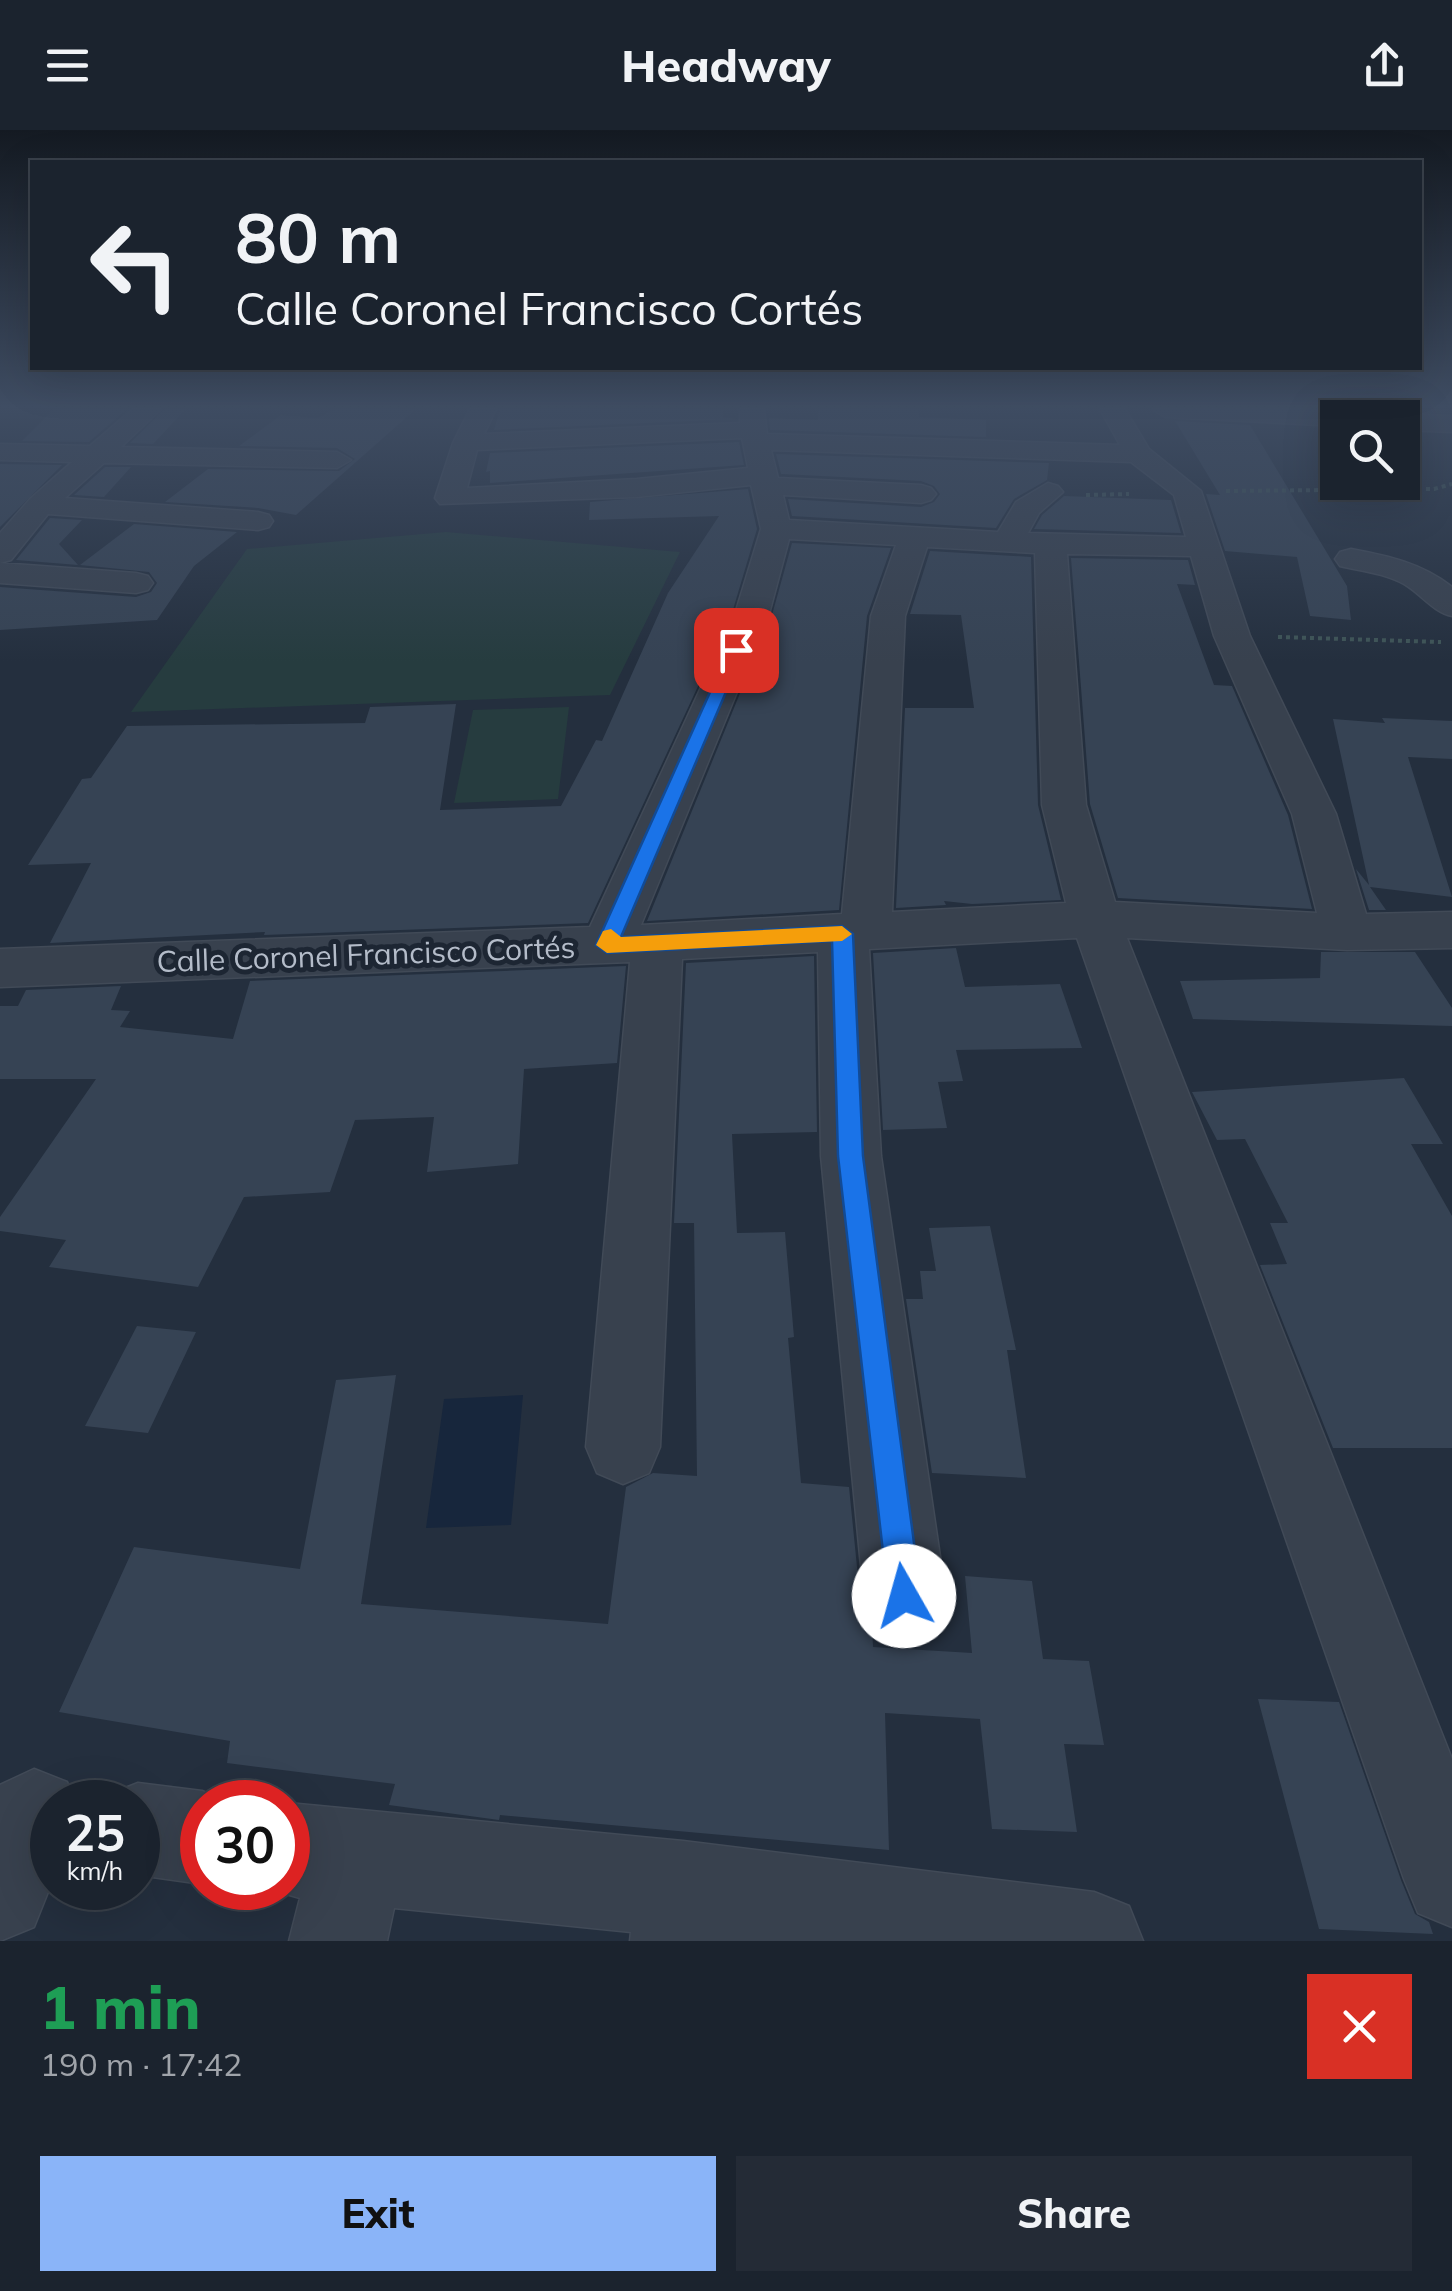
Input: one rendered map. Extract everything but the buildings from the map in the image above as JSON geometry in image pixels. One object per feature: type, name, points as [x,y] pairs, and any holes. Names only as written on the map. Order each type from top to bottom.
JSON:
[{"type":"street","points":[[0,553],[52,494]]},
{"type":"street","points":[[451,494],[450,498],[534,494]]},
{"type":"street","points":[[623,1447],[632,944],[752,614],[776,529],[769,494]]},
{"type":"street","points":[[1188,494],[1232,636],[1314,814],[1347,932]]},
{"type":"street","points":[[1007,542],[1037,500]]},
{"type":"street","points":[[40,505],[258,521]]},
{"type":"street","points":[[776,529],[1051,544],[1206,547]]},
{"type":"street","points":[[904,1596],[850,1156],[855,933],[868,875],[888,616],[914,537]]},
{"type":"street","points":[[1051,544],[1064,805],[1095,919],[1452,1878]]},
{"type":"street","points":[[1351,559],[1404,569],[1430,584],[1452,606]]},
{"type":"street","points":[[0,573],[136,583]]},
{"type":"street","name":"Calle Coronel Francisco Cortés","points":[[0,968],[632,944],[1095,919],[1446,940]]},
{"type":"street","points":[[328,1884],[681,1915],[1094,1941]]},
{"type":"path","points":[[1037,500],[1144,494]]},
{"type":"path","points":[[1232,636],[1452,642]]},
{"type":"green space","points":[[446,532],[680,552],[610,695],[131,712],[247,549]]},
{"type":"green space","points":[[569,707],[558,799],[454,803],[473,710]]},
{"type":"water","points":[[523,1395],[511,1525],[426,1528],[444,1399]]},
{"type":"slow traffic","points":[[611,936],[607,945],[842,934]]},
{"type":"route","points":[[736,650],[607,945],[842,934],[850,1156],[904,1596]]}]
